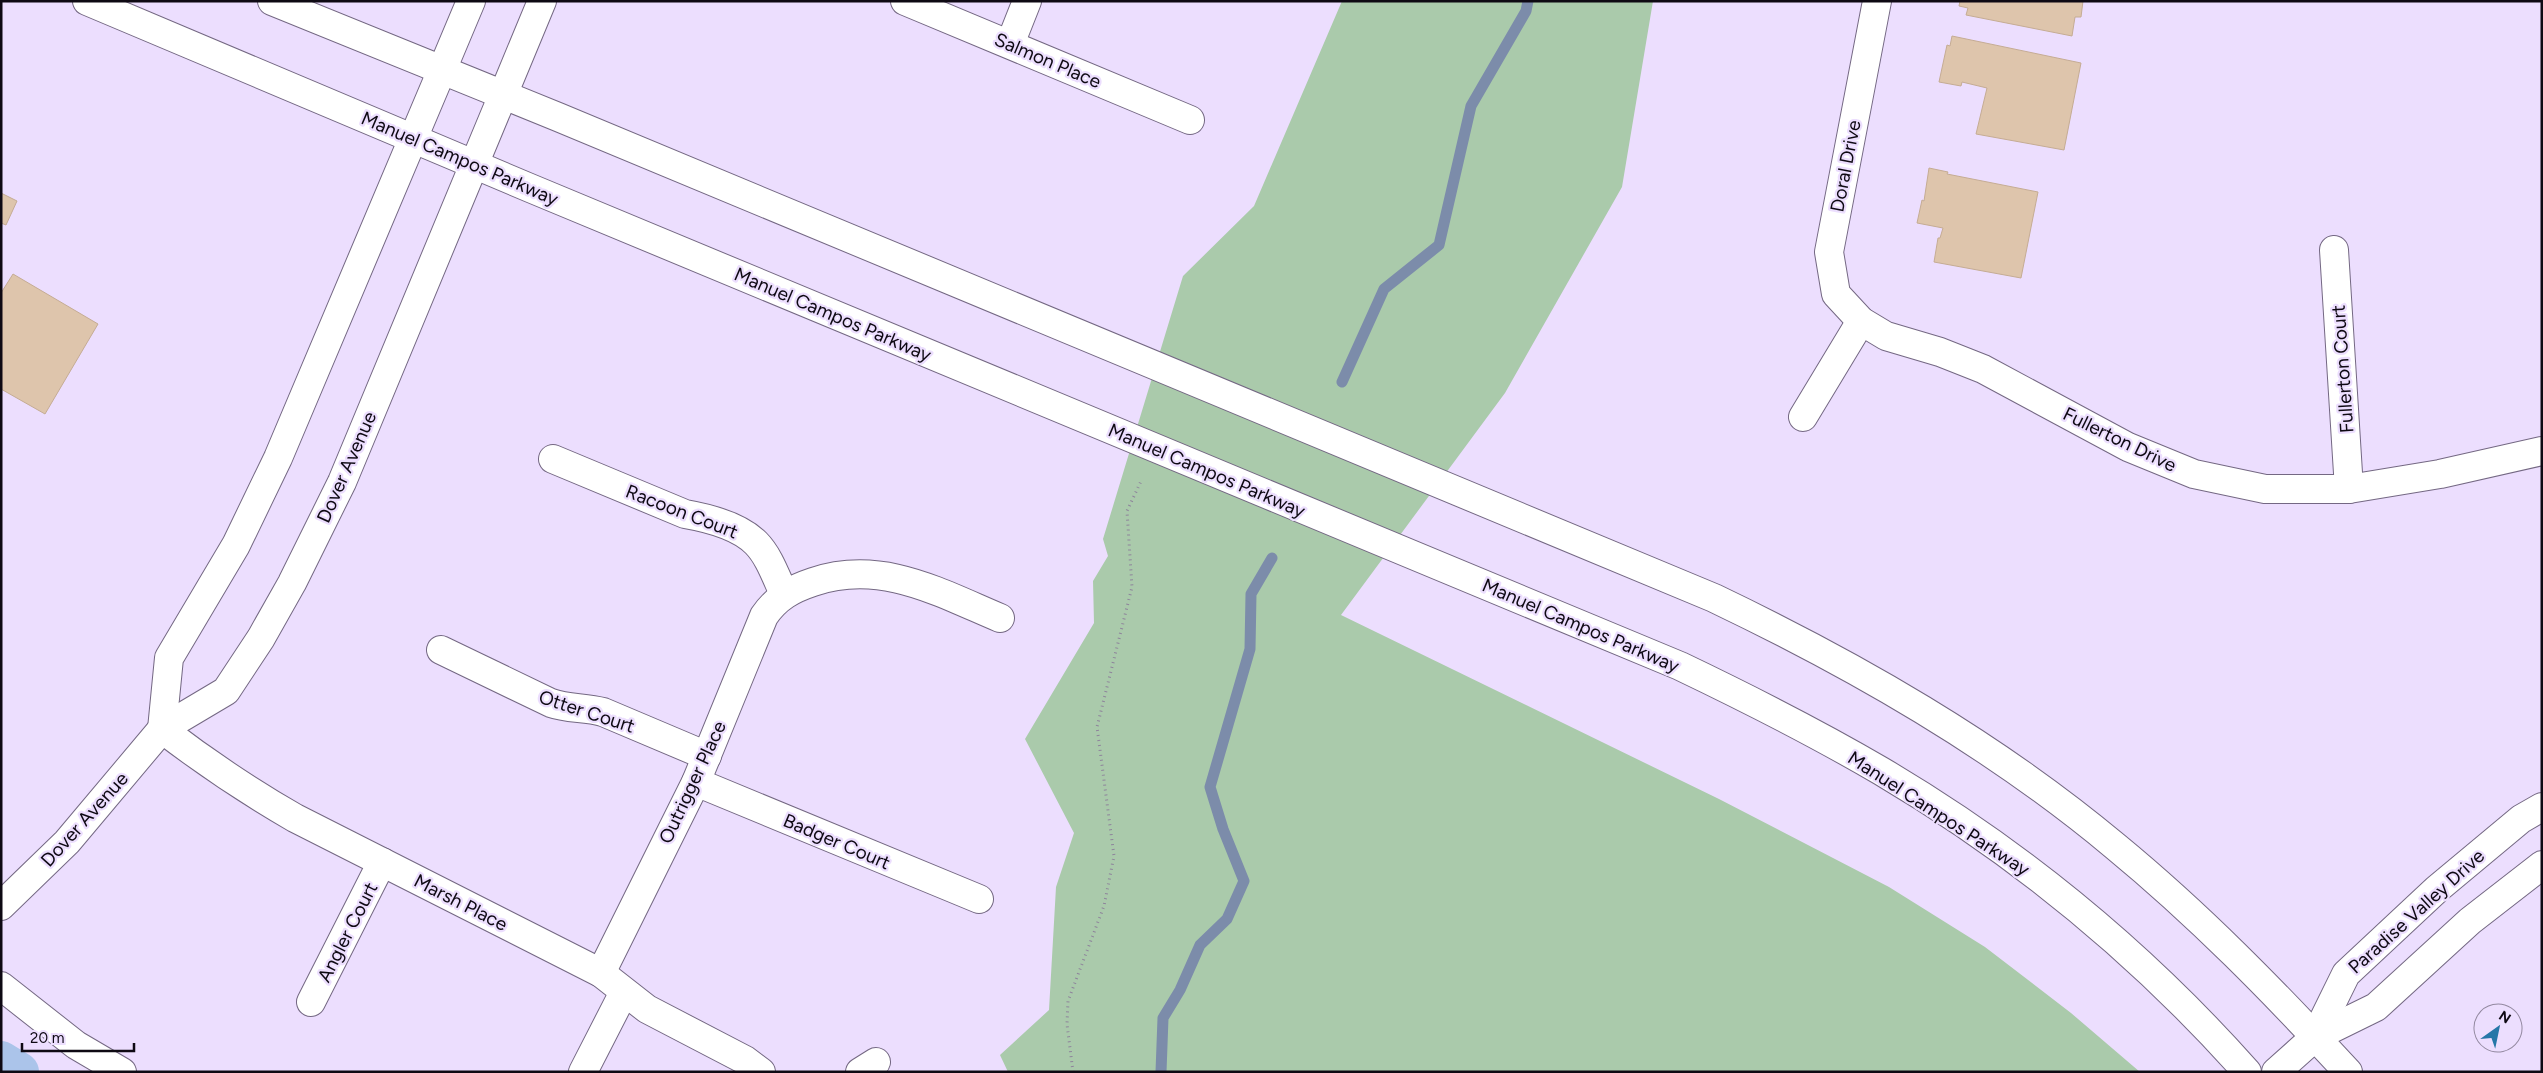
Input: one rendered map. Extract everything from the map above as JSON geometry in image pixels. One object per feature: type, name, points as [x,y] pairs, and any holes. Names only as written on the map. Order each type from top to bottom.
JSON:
[{"type":"main road","name":"Manuel Campos Parkway","points":[[87,1],[1680,666],[1768,708],[1882,772],[1980,836],[2066,899],[2149,970],[2208,1028],[2247,1072]]},
{"type":"main road","points":[[272,1],[1714,598],[1808,643],[1929,714],[2025,777],[2114,845],[2202,921],[2262,980],[2348,1072]]},
{"type":"main road","points":[[162,729],[169,658],[236,545],[278,458],[471,1]]},
{"type":"main road","points":[[474,164],[542,1]]},
{"type":"main road","name":"Salmon Place","points":[[905,1],[1190,120]]},
{"type":"main road","points":[[1010,44],[1027,1]]},
{"type":"main road","name":"Doral Drive","points":[[1861,321],[1836,294],[1829,252],[1877,1]]},
{"type":"main road","name":"Dover Avenue","points":[[1,906],[67,842],[162,729],[226,691],[261,638],[292,583],[342,482],[474,164]]},
{"type":"main road","name":"Fullerton Court","points":[[2334,250],[2349,489]]},
{"type":"main road","points":[[1803,417],[1861,321]]},
{"type":"main road","name":"Fullerton Drive","points":[[1861,321],[1886,336],[1940,352],[1983,369],[2128,447],[2194,474],[2265,489],[2349,489],[2440,474],[2542,451]]},
{"type":"main road","name":"Racoon Court","points":[[553,459],[686,514],[707,518],[742,533],[756,543],[766,558],[784,594]]},
{"type":"main road","points":[[784,594],[833,575],[859,572],[883,575],[919,584],[1000,618]]},
{"type":"main road","name":"Outrigger Place","points":[[601,973],[696,782],[764,616],[784,594]]},
{"type":"main road","name":"Otter Court","points":[[441,650],[551,703],[563,707],[588,708],[603,712],[707,756]]},
{"type":"main road","name":"Marsh Place","points":[[162,729],[213,768],[250,792],[382,862],[601,973],[647,1009],[744,1060],[762,1072]]},
{"type":"main road","name":"Badger Court","points":[[696,782],[979,899]]},
{"type":"main road","name":"Paradise Valley Drive","points":[[2315,1037],[2346,974],[2437,889],[2521,819],[2542,807]]},
{"type":"main road","name":"Angler Court","points":[[311,1002],[382,862]]},
{"type":"main road","name":"Paradise Valley Drive","points":[[2276,1072],[2315,1037],[2376,1007],[2470,921],[2542,865]]},
{"type":"main road","points":[[1,986],[76,1044],[122,1072]]},
{"type":"main road","points":[[583,1072],[624,992]]},
{"type":"path","points":[[1073,1072],[1067,1024],[1068,1001],[1104,906],[1114,856],[1097,727],[1132,587],[1128,510],[1156,448]]},
{"type":"green space","points":[[1342,1],[1653,1],[1622,187],[1505,393],[1341,615],[1719,799],[1889,887],[1985,947],[2071,1013],[2140,1072],[1008,1072],[1000,1055],[1049,1010],[1056,887],[1074,833],[1025,739],[1094,623],[1093,581],[1108,556],[1103,539],[1183,276],[1254,206]]},
{"type":"building","points":[[1960,1],[2083,1],[2081,17],[2075,17],[2072,36],[1966,15],[1968,8],[1959,6]]},
{"type":"building","points":[[1952,36],[2081,63],[2064,150],[1976,134],[1987,88],[1962,82],[1961,86],[1939,82],[1947,45],[1950,46]]},
{"type":"building","points":[[1929,168],[1948,172],[1947,174],[2038,192],[2021,278],[1934,262],[1938,238],[1940,238],[1943,228],[1917,223],[1922,200],[1924,201]]},
{"type":"building","points":[[1,193],[17,201],[6,225],[1,223]]},
{"type":"building","points":[[13,274],[98,324],[45,414],[1,389],[1,293]]},
{"type":"waterway","points":[[1342,382],[1384,289],[1439,245],[1471,106],[1526,11],[1528,1]]},
{"type":"waterway","points":[[1161,1072],[1163,1018],[1180,990],[1200,945],[1227,919],[1244,881],[1223,829],[1210,787],[1250,649],[1251,594],[1272,558]]},
{"type":"waterway","points":[[1,1061],[19,1072]]}]
